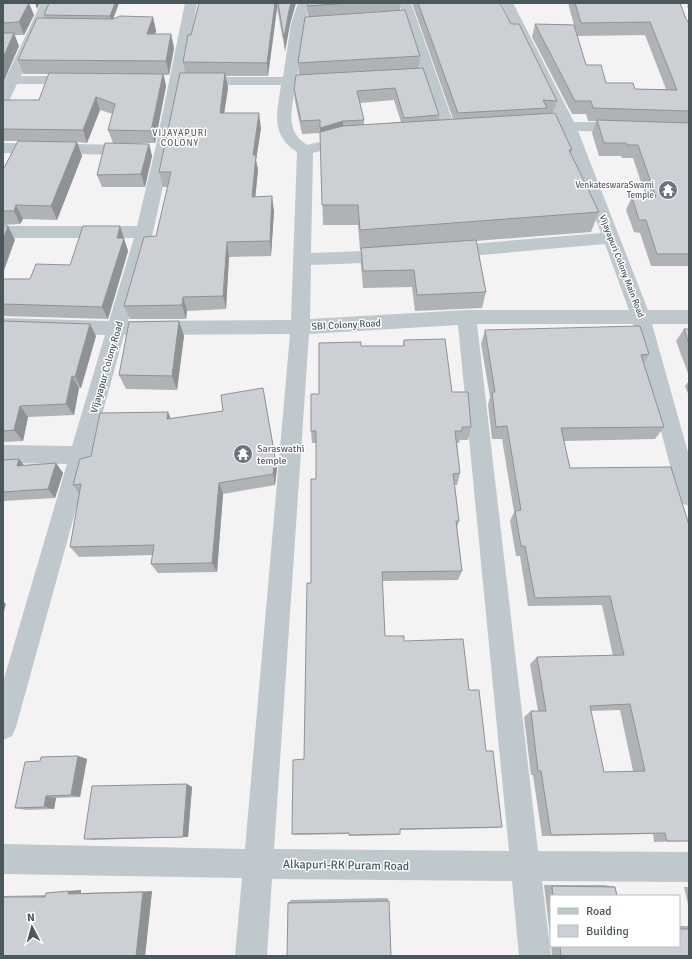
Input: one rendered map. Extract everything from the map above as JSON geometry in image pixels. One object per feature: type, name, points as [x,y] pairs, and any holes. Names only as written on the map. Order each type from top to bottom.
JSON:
[{"type":"street","points":[[4,95],[13,80],[47,3]]},
{"type":"street","name":"Vijayapur Colony Road","points":[[3,727],[144,232],[162,150],[168,81],[191,3]]},
{"type":"street","points":[[304,3],[298,24],[288,82],[284,120],[292,142],[306,150],[336,142]]},
{"type":"street","points":[[405,3],[449,133]]},
{"type":"street","name":"Vijayapuri Colony Main Road","points":[[507,3],[569,126],[612,238],[641,317],[689,496]]},
{"type":"street","points":[[394,18],[410,18]]},
{"type":"street","points":[[298,24],[314,23]]},
{"type":"street","points":[[37,27],[53,27]]},
{"type":"street","points":[[17,40],[31,40]]},
{"type":"street","points":[[413,74],[428,74]]},
{"type":"street","points":[[13,80],[91,80]]},
{"type":"street","points":[[168,81],[288,82],[311,80]]},
{"type":"street","points":[[516,129],[569,126],[638,128]]},
{"type":"street","points":[[433,134],[464,132]]},
{"type":"street","points":[[3,148],[162,150]]},
{"type":"street","points":[[251,956],[300,327],[306,150]]},
{"type":"street","points":[[3,232],[144,232]]},
{"type":"street","points":[[432,253],[612,238]]},
{"type":"street","points":[[302,259],[408,255]]},
{"type":"street","name":"SBI Colony Road","points":[[3,325],[117,328],[300,327],[467,318],[689,317]]},
{"type":"street","points":[[467,318],[535,956]]},
{"type":"street","points":[[3,454],[81,455]]},
{"type":"street","name":"Alkapuri-RK Puram Road","points":[[3,858],[257,864],[689,867]]},
{"type":"building","points":[[3,3],[29,3],[19,22],[3,23]]},
{"type":"building","points":[[49,3],[115,3],[110,16],[44,15]]},
{"type":"building","points":[[199,3],[275,3],[267,63],[183,62],[188,35],[191,35]]},
{"type":"building","points":[[278,3],[291,3],[284,38]]},
{"type":"building","points":[[308,3],[350,3],[307,6]]},
{"type":"building","points":[[418,3],[500,3],[511,24],[519,24],[557,101],[543,100],[547,108],[458,113]]},
{"type":"building","points":[[575,3],[680,3],[689,23],[689,111],[593,108],[591,101],[575,101],[535,24],[574,25],[586,65],[601,65],[606,83],[633,83],[635,89],[677,90],[650,22],[581,23]]},
{"type":"building","points":[[405,10],[420,56],[298,63],[305,17]]},
{"type":"building","points":[[120,16],[153,17],[147,34],[171,34],[166,61],[18,60],[37,18],[113,19]]},
{"type":"building","points":[[3,33],[14,33],[3,58]]},
{"type":"building","points":[[423,68],[439,115],[404,118],[395,88],[357,91],[364,120],[343,121],[320,128],[320,120],[301,121],[294,89],[296,75]]},
{"type":"building","points":[[49,73],[163,74],[151,131],[108,130],[115,104],[96,97],[83,130],[3,129],[3,100],[39,100]]},
{"type":"building","points":[[180,73],[225,73],[220,113],[259,113],[253,155],[256,155],[252,197],[272,196],[270,241],[227,242],[223,296],[183,297],[182,305],[124,306],[144,237],[156,236],[171,172],[159,172]]},
{"type":"building","points":[[555,113],[572,150],[569,150],[599,212],[360,230],[358,205],[322,205],[320,132],[343,126]]},
{"type":"building","points":[[597,120],[689,123],[689,254],[657,254],[646,220],[639,220],[632,197],[656,197],[638,145],[627,145],[626,143],[604,143]]},
{"type":"building","points":[[18,141],[77,142],[51,206],[16,205],[14,211],[3,211],[3,170]]},
{"type":"building","points":[[105,143],[149,144],[141,174],[97,175]]},
{"type":"building","points":[[3,226],[8,226],[3,239]]},
{"type":"building","points":[[83,226],[120,226],[117,238],[124,238],[102,307],[3,304],[3,279],[30,279],[36,264],[70,265]]},
{"type":"building","points":[[476,240],[486,292],[417,295],[414,270],[363,271],[361,248]]},
{"type":"building","points":[[3,321],[90,324],[75,377],[72,376],[66,404],[20,406],[14,430],[3,431]]},
{"type":"building","points":[[179,321],[172,376],[119,375],[129,322]]},
{"type":"building","points":[[640,326],[649,354],[641,355],[664,427],[561,428],[570,468],[671,467],[689,525],[689,841],[667,841],[665,833],[551,835],[541,771],[538,771],[531,711],[546,711],[537,657],[624,655],[610,596],[535,598],[525,546],[521,546],[515,511],[521,510],[507,426],[496,427],[492,392],[495,392],[485,330]],"holes":[[[630,704],[645,771],[604,772],[590,706]]]},
{"type":"building","points":[[684,329],[689,329],[689,344]]},
{"type":"building","points":[[445,339],[452,392],[468,392],[471,427],[462,427],[462,431],[455,431],[460,473],[453,474],[459,521],[456,521],[462,571],[382,572],[385,636],[404,636],[404,641],[463,639],[469,690],[479,690],[486,751],[493,751],[502,827],[400,829],[400,834],[292,834],[293,760],[304,759],[307,583],[311,583],[311,479],[316,479],[316,431],[311,431],[311,394],[319,394],[319,343],[361,342],[361,346],[404,346],[404,340]]},
{"type":"building","points":[[263,388],[275,457],[273,474],[219,483],[212,563],[151,564],[154,545],[70,547],[81,484],[73,485],[80,459],[91,456],[100,413],[168,412],[167,419],[223,411],[221,395]]},
{"type":"building","points":[[19,459],[17,466],[56,463],[48,489],[3,492],[3,460]]},
{"type":"building","points":[[78,756],[71,795],[46,796],[44,807],[15,808],[25,762],[40,761],[41,757]]},
{"type":"building","points":[[187,784],[183,837],[84,839],[92,786]]},
{"type":"building","points":[[552,886],[615,887],[617,895],[553,895]]},
{"type":"building","points":[[69,891],[68,894],[143,892],[136,956],[3,956],[3,897],[45,897],[46,893]]},
{"type":"building","points":[[389,901],[391,956],[287,956],[288,903]]},
{"type":"building","points":[[680,929],[689,929],[689,956],[561,956],[560,947],[680,947]]},
{"type":"place","name":"VenkateswaraSwami Temple","points":[[668,190]]},
{"type":"place","name":"Saraswathi temple","points":[[243,454]]},
{"type":"district","name":"VIJAYAPURI COLONY","points":[[180,138]]}]
